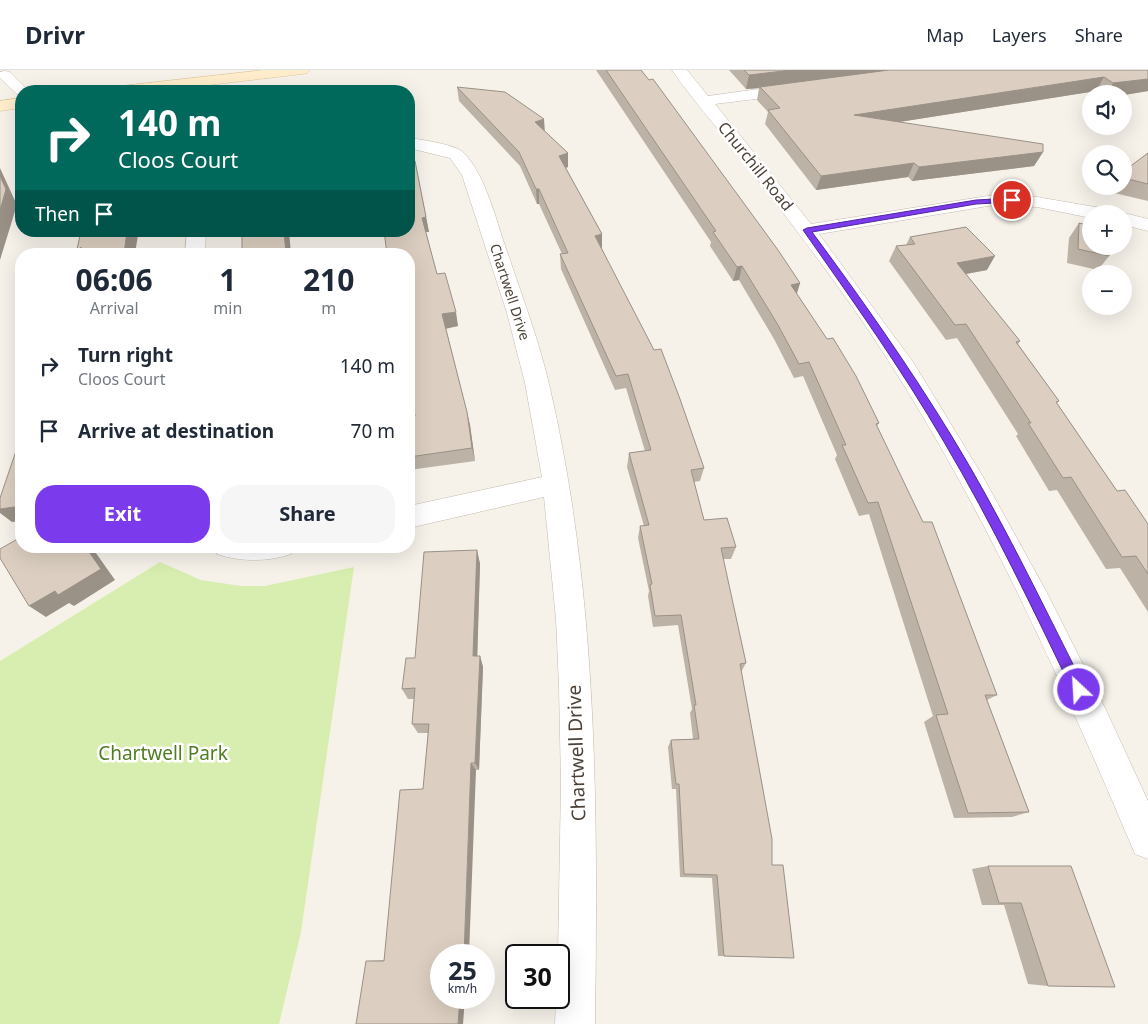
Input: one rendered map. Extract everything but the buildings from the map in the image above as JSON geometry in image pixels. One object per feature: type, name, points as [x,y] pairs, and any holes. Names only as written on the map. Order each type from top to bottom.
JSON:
[{"type":"main road","points":[[173,85],[302,70]]},
{"type":"main road","points":[[0,106],[15,104]]},
{"type":"street","name":"Churchill Road","points":[[679,70],[807,230],[855,295],[904,368],[984,503],[1072,673],[1148,842]]},
{"type":"street","points":[[5,75],[16,85]]},
{"type":"street","points":[[704,101],[810,88]]},
{"type":"street","name":"Chartwell Drive","points":[[415,144],[456,154],[471,175],[518,313],[537,383],[556,484],[572,638],[578,772],[578,926],[575,1024]]},
{"type":"street","points":[[807,230],[994,200],[1037,202],[1082,210]]},
{"type":"street","points":[[1132,221],[1148,225]]},
{"type":"street","points":[[415,516],[556,484]]},
{"type":"green space","name":"Chartwell Park","points":[[160,562],[201,580],[241,586],[265,586],[354,567],[301,932],[279,1024],[0,1024],[0,661]]},
{"type":"route","points":[[1012,200],[976,202],[807,230],[885,338],[948,439],[1002,536],[1079,690]]}]
